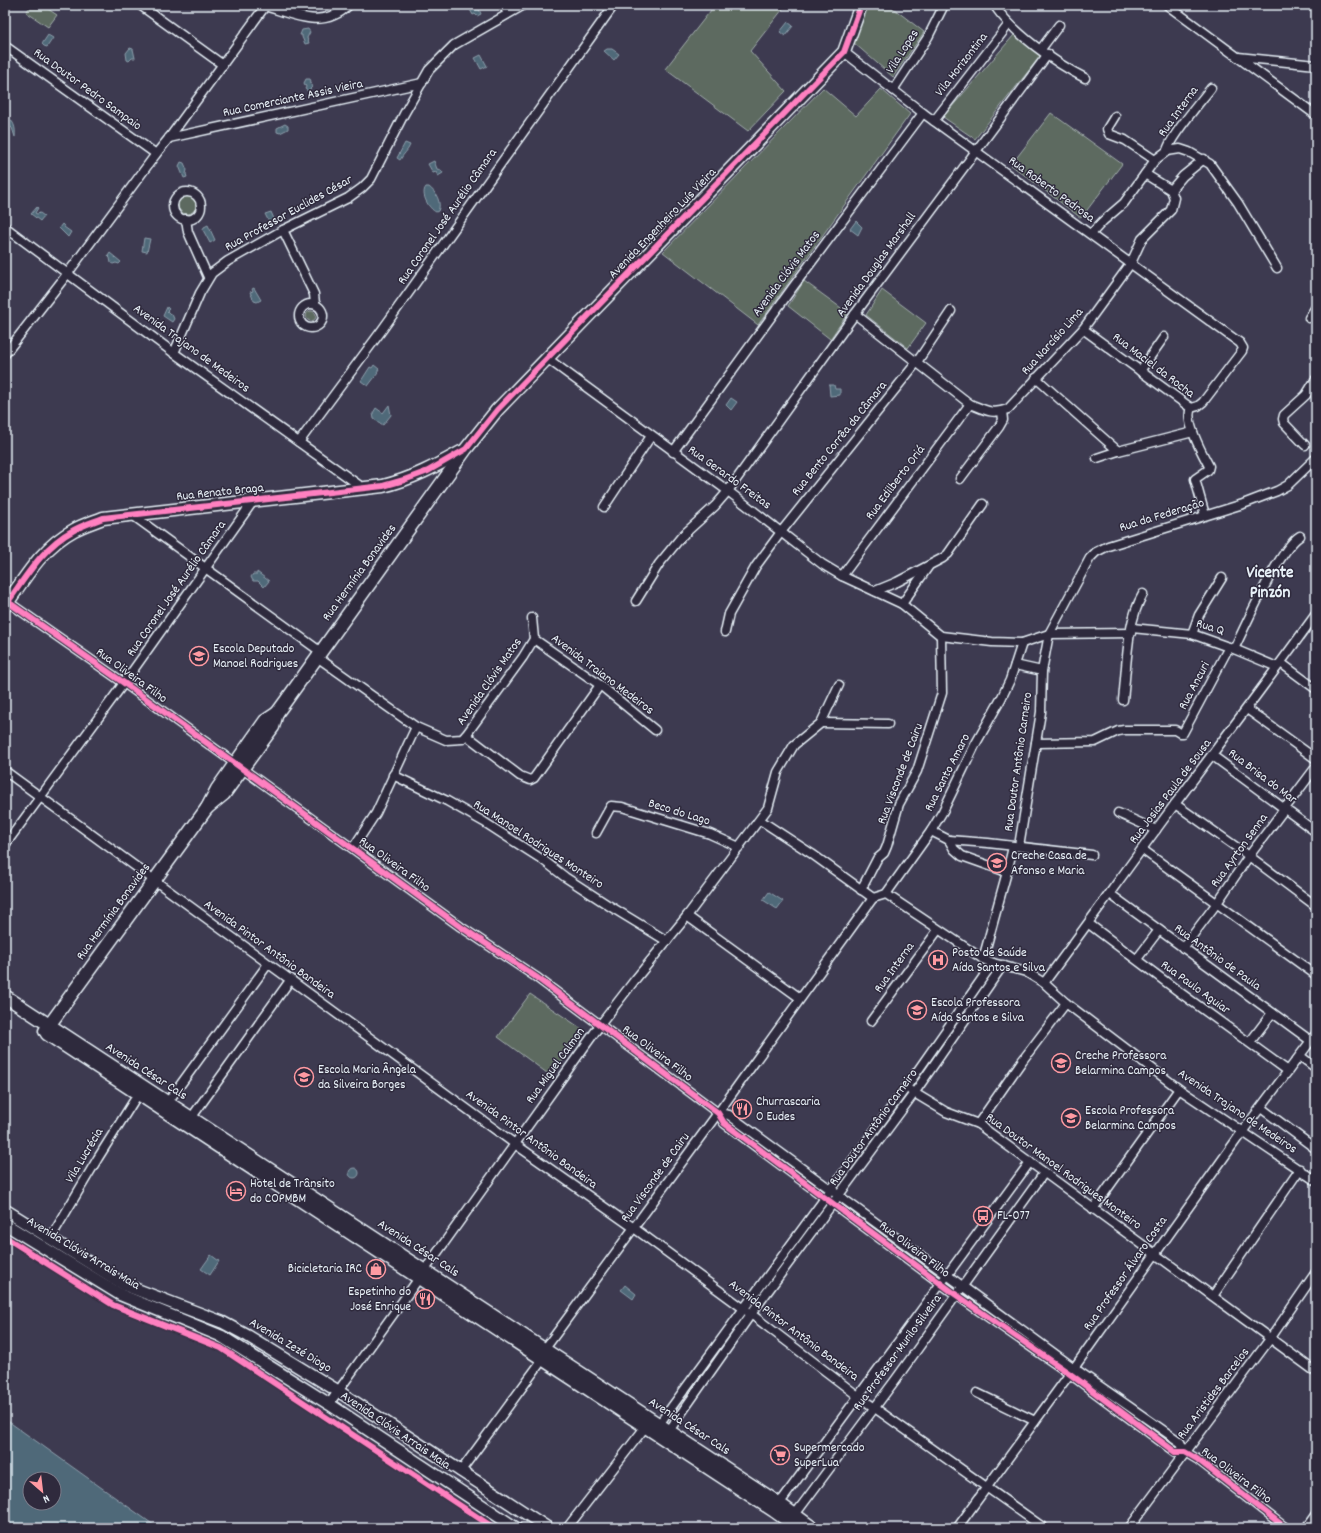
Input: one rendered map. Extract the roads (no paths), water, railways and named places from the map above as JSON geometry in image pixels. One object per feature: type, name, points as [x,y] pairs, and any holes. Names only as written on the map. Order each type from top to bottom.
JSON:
[{"type":"main road","name":"Avenida Engenheiro Luís Vieira","points":[[466,449],[497,410],[844,52],[861,5]]},
{"type":"main road","name":"Rua Renato Braga","points":[[8,598],[37,560],[68,534],[102,518],[383,486],[428,471],[466,449]]},
{"type":"main road","name":"Rua Hermínia Bonavides","points":[[47,1029],[207,808],[224,794],[238,767],[273,727],[276,713],[466,449]]},
{"type":"main road","name":"Avenida César Cals","points":[[5,996],[47,1029]]},
{"type":"main road","name":"Avenida César Cals","points":[[5,1006],[47,1029],[165,1107],[189,1121],[777,1507],[792,1523],[813,1528]]},
{"type":"main road","name":"Avenida Zezé Diogo","points":[[5,1210],[125,1285],[222,1322],[242,1333],[338,1392],[548,1528]]},
{"type":"main road","name":"Avenida Clóvis Arrais Maia","points":[[5,1224],[121,1295],[221,1336],[329,1404],[516,1528]]},
{"type":"street","points":[[140,5],[223,64]]},
{"type":"street","points":[[5,354],[169,138],[265,6],[310,20],[320,20],[332,17],[349,5]]},
{"type":"street","points":[[504,5],[508,13]]},
{"type":"street","name":"Rua Professor Euclides César","points":[[174,353],[208,277],[217,268],[283,230],[348,198],[362,188],[371,179],[429,70],[454,45],[524,5]]},
{"type":"street","name":"Rua Coronel José Aurélio Câmara","points":[[299,442],[382,330],[614,5]]},
{"type":"street","name":"Vila Lopes","points":[[893,90],[928,37],[944,5]]},
{"type":"street","points":[[994,5],[1009,24],[1044,52],[1085,78]]},
{"type":"street","points":[[1166,5],[1316,115]]},
{"type":"street","name":"Vila Horizontina","points":[[934,120],[1009,24]]},
{"type":"street","name":"Avenida Douglas Marshall","points":[[636,601],[659,564],[677,542],[695,523],[715,506],[728,491],[855,314],[975,151],[1044,52],[1059,25]]},
{"type":"street","name":"Rua Doutor Pedro Sampaio","points":[[5,46],[156,154]]},
{"type":"street","name":"Rua Roberto Pedrosa","points":[[844,52],[923,113],[1237,340],[1243,348],[1242,351],[1203,402],[1198,406],[1191,408]]},
{"type":"street","points":[[1238,57],[1316,65]]},
{"type":"street","name":"Rua Comerciante Assis Vieira","points":[[169,138],[422,83]]},
{"type":"street","name":"Rua Interna","points":[[1167,151],[1179,129],[1211,88]]},
{"type":"street","name":"Avenida Clóvis Matos","points":[[673,452],[788,293],[923,113]]},
{"type":"street","points":[[1115,116],[1108,129],[1110,134],[1125,140],[1155,160]]},
{"type":"street","points":[[1091,234],[1103,221],[1124,203],[1155,160],[1167,151],[1180,149],[1189,152],[1207,162],[1240,206],[1277,268]]},
{"type":"street","points":[[1145,174],[1171,190],[1183,176],[1207,162]]},
{"type":"street","name":"Rua Narcísio Lima","points":[[1002,411],[1008,409],[1083,329],[1131,263],[1142,239],[1171,210],[1174,198],[1171,190]]},
{"type":"street","points":[[186,219],[188,232],[208,277]]},
{"type":"street","name":"Avenida Trajano de Medeiros","points":[[5,227],[174,353],[364,489]]},
{"type":"street","points":[[283,230],[314,294],[315,304]]},
{"type":"street","points":[[1309,318],[1316,307]]},
{"type":"street","name":"Rua Bento Corrêa da Câmara","points":[[725,632],[729,614],[735,601],[756,566],[781,532],[917,362],[951,311]]},
{"type":"street","points":[[855,314],[970,404],[990,412],[997,413],[1002,411],[1003,420],[999,428],[960,479]]},
{"type":"street","name":"Rua Maciel da Rocha","points":[[1083,329],[1191,408],[1189,415],[1193,432],[1208,466],[1208,470],[1196,478],[1195,482],[1205,515]]},
{"type":"street","points":[[1140,371],[1164,337]]},
{"type":"street","name":"Rua Gerardo Freitas","points":[[548,359],[728,491],[822,564],[842,576],[902,604],[941,636]]},
{"type":"street","points":[[1036,378],[1118,451]]},
{"type":"street","points":[[1305,445],[1282,419],[1284,415],[1306,395],[1316,379]]},
{"type":"street","name":"Rua Edilberto Oriá","points":[[842,576],[970,404]]},
{"type":"street","points":[[1097,458],[1118,451],[1193,432]]},
{"type":"street","points":[[604,507],[651,436]]},
{"type":"street","name":"Rua da Federação","points":[[1049,634],[1082,571],[1090,558],[1096,552],[1108,546],[1243,504],[1284,488],[1316,458]]},
{"type":"street","name":"Rua Coronel José Aurélio Câmara","points":[[5,845],[124,683],[254,500]]},
{"type":"street","points":[[875,591],[940,561],[948,554],[983,504]]},
{"type":"street","points":[[131,514],[416,727],[376,813],[353,848]]},
{"type":"street","name":"Rua Ancuri","points":[[1036,743],[1095,742],[1111,733],[1124,730],[1175,730],[1183,733],[1232,648],[1271,575],[1288,547],[1300,536]]},
{"type":"street","points":[[902,604],[929,566]]},
{"type":"street","points":[[1192,634],[1199,615],[1222,578]]},
{"type":"street","points":[[1123,700],[1131,630],[1137,607],[1143,594]]},
{"type":"street","name":"Rua Oliveira Filho","points":[[8,598],[238,767],[353,848],[461,927],[536,977],[718,1113],[729,1116],[948,1274],[1072,1371]]},
{"type":"street","name":"Rua Josias Paula de Sousa","points":[[1044,983],[1315,617]]},
{"type":"street","name":"Avenida Clóvis Matos","points":[[416,727],[446,740],[462,739],[524,656],[534,639],[532,618]]},
{"type":"street","name":"Rua Q","points":[[1022,643],[1049,634],[1131,630],[1192,634],[1279,665],[1316,689]]},
{"type":"street","name":"Rua Doutor Antônio Carneiro","points":[[983,959],[1016,846],[1041,712],[1042,671],[1049,634]]},
{"type":"street","points":[[941,636],[992,642],[1022,643]]},
{"type":"street","name":"Rua Visconde de Cairu","points":[[861,890],[876,859],[884,853],[899,804],[917,772],[932,726],[943,687],[941,636]]},
{"type":"street","name":"Avenida Traiano Medeiros","points":[[534,639],[600,685],[655,730]]},
{"type":"street","name":"Rua Santo Amaro","points":[[886,894],[931,831],[955,789],[975,745],[1001,699],[1022,643]]},
{"type":"street","points":[[1015,665],[1042,671]]},
{"type":"street","points":[[466,735],[520,776],[530,780],[534,778],[600,685]]},
{"type":"street","name":"Rua Miguel Calmon","points":[[329,1404],[600,1025],[760,820],[768,808],[778,772],[792,749],[809,732],[821,723],[839,686]]},
{"type":"street","points":[[1247,709],[1316,759]]},
{"type":"street","points":[[821,723],[888,724]]},
{"type":"street","name":"Rua Brisa do Mar","points":[[1213,756],[1316,832]]},
{"type":"street","name":"Rua Ayrton Senna","points":[[1183,948],[1217,903],[1249,856],[1316,767]]},
{"type":"street","name":"Avenida Pintor Antônio Bandeira","points":[[5,771],[515,1144],[752,1314],[873,1407],[1044,1528]]},
{"type":"street","name":"Rua Manoel Rodrigues Monteiro","points":[[393,775],[447,801],[484,822],[543,860],[565,877],[666,941]]},
{"type":"street","points":[[1176,804],[1316,906]]},
{"type":"street","name":"Beco do Lago","points":[[596,833],[611,806],[710,834],[739,847]]},
{"type":"street","points":[[1118,813],[1156,830]]},
{"type":"street","points":[[760,820],[812,854],[873,898],[886,894]]},
{"type":"street","points":[[931,831],[949,840],[1092,855]]},
{"type":"street","points":[[949,840],[954,849],[962,856],[1008,872]]},
{"type":"street","points":[[1143,850],[1316,975]]},
{"type":"street","name":"Avenida Trajano de Medeiros","points":[[886,894],[983,959],[1026,972],[1044,983],[1066,1003],[1179,1089],[1316,1181]]},
{"type":"street","name":"Rua Antônio de Paula","points":[[1110,894],[1311,1041]]},
{"type":"street","name":"Rua Visconde de Cairu","points":[[460,1472],[634,1228],[873,898]]},
{"type":"street","points":[[686,916],[800,998]]},
{"type":"street","name":"Rua Paulo Aguiar","points":[[1088,924],[1288,1071]]},
{"type":"street","name":"Rua Interna","points":[[871,1021],[938,930]]},
{"type":"street","points":[[1137,959],[1159,930]]},
{"type":"street","name":"Rua Doutor Antônio Carneiro","points":[[658,1430],[707,1358],[894,1104],[993,963]]},
{"type":"street","points":[[165,1107],[268,964]]},
{"type":"street","name":"Rua Doutor Antônio Carneiro","points":[[567,1528],[658,1430],[715,1364],[915,1092],[1003,965]]},
{"type":"street","points":[[189,1121],[291,979]]},
{"type":"street","points":[[978,1124],[1022,1061],[1066,1003]]},
{"type":"street","points":[[1250,1042],[1272,1012]]},
{"type":"street","name":"Rua Professor Álvaro Costa","points":[[957,1528],[1072,1371],[1242,1132],[1316,1034]]},
{"type":"street","points":[[1300,1056],[1316,1068]]},
{"type":"street","name":"Rua Doutor Manoel Rodrigues Monteiro","points":[[905,1088],[915,1092],[946,1112],[978,1124],[1316,1372]]},
{"type":"street","points":[[1093,1209],[1179,1089]]},
{"type":"street","name":"Vila Lucrécia","points":[[50,1239],[140,1090]]},
{"type":"street","points":[[894,1104],[902,1110]]},
{"type":"street","points":[[1261,1108],[1316,1150]]},
{"type":"street","name":"Rua Oliveira Filho","points":[[718,1113],[724,1123],[955,1294],[1180,1442],[1185,1452],[1197,1459],[1286,1528]]},
{"type":"street","points":[[871,1134],[879,1140]]},
{"type":"street","points":[[774,1160],[779,1152]]},
{"type":"street","name":"Rua Professor Murilo Silveira","points":[[777,1507],[1030,1162]]},
{"type":"street","points":[[1213,1296],[1300,1169]]},
{"type":"street","points":[[801,1180],[807,1172]]},
{"type":"street","name":"Rua Professor Murilo Silveira","points":[[792,1523],[873,1407],[896,1379],[955,1294],[1044,1173]]},
{"type":"street","name":"Rua Aristides Barcelos","points":[[1129,1528],[1270,1339],[1316,1272]]},
{"type":"street","points":[[707,1358],[715,1364]]},
{"type":"street","points":[[977,1393],[1035,1421]]},
{"type":"street","points":[[1306,1528],[1316,1514]]},
{"type":"water","points":[[471,5],[476,9],[479,9],[481,14],[477,16],[475,14],[473,15],[469,8]]},
{"type":"water","points":[[788,22],[793,26],[785,36],[780,32]]},
{"type":"water","points":[[308,29],[310,32],[307,38],[309,43],[305,44],[302,35],[300,35],[302,30]]},
{"type":"water","points":[[48,35],[53,38],[47,47],[42,44]]},
{"type":"water","points":[[130,48],[133,49],[135,58],[132,58],[129,61],[127,60],[126,53]]},
{"type":"water","points":[[607,49],[612,49],[619,54],[614,60],[604,51]]},
{"type":"water","points":[[481,55],[487,66],[481,69],[475,58]]},
{"type":"water","points":[[306,79],[310,79],[312,87],[308,91],[305,89],[306,87],[304,83]]},
{"type":"water","points":[[5,115],[14,124],[15,137],[12,128],[5,122]]},
{"type":"water","points":[[285,124],[288,126],[288,129],[280,133],[277,132],[277,128]]},
{"type":"water","points":[[405,143],[410,145],[400,160],[397,158]]},
{"type":"water","points":[[434,161],[437,169],[441,170],[443,173],[438,176],[436,172],[433,173],[428,164]]},
{"type":"water","points":[[181,162],[184,163],[187,170],[187,177],[184,178],[179,166]]},
{"type":"water","points":[[426,187],[432,189],[438,198],[439,208],[436,212],[426,201],[424,190]]},
{"type":"water","points":[[37,207],[38,208],[35,213],[40,213],[44,216],[40,221],[31,214]]},
{"type":"water","points":[[271,212],[275,221],[270,224],[265,214]]},
{"type":"water","points":[[856,221],[862,227],[858,235],[850,229]]},
{"type":"water","points":[[62,224],[71,232],[68,237],[59,228]]},
{"type":"water","points":[[208,225],[215,240],[210,243],[203,230],[204,227]]},
{"type":"water","points":[[144,238],[150,239],[147,252],[142,251]]},
{"type":"water","points":[[110,253],[121,262],[119,264],[111,263],[108,256]]},
{"type":"water","points":[[254,288],[261,300],[257,302],[254,301],[250,292],[253,291],[252,289]]},
{"type":"water","points":[[167,307],[169,309],[167,311],[172,314],[174,319],[172,322],[163,316]]},
{"type":"water","points":[[374,365],[379,369],[377,372],[378,373],[368,386],[361,381],[370,367],[372,368]]},
{"type":"water","points":[[829,385],[834,385],[835,389],[840,389],[840,395],[830,396]]},
{"type":"water","points":[[731,398],[737,402],[731,410],[726,405]]},
{"type":"water","points":[[389,405],[391,415],[383,425],[374,419],[373,413],[376,408],[383,413]]},
{"type":"water","points":[[257,572],[269,581],[264,587],[258,581],[253,581],[251,577],[253,574],[257,574]]},
{"type":"water","points":[[769,892],[783,901],[777,909],[763,900]]},
{"type":"water","points":[[352,1168],[356,1168],[358,1169],[358,1177],[352,1178],[349,1175],[349,1171]]},
{"type":"water","points":[[211,1255],[219,1261],[210,1275],[201,1269]]},
{"type":"water","points":[[625,1285],[636,1294],[633,1299],[621,1290]]},
{"type":"water","points":[[5,1419],[158,1528],[5,1528]]},
{"type":"place","name":"Escola Deputado Manoel Rodrigues","points":[[199,656]]},
{"type":"place","name":"Creche Casa de Afonso e Maria","points":[[997,863]]},
{"type":"place","name":"Posto de Saúde Aída Santos e Silva","points":[[938,960]]},
{"type":"place","name":"Escola Professora Aída Santos e Silva","points":[[917,1010]]},
{"type":"place","name":"Creche Professora Belarmina Campos","points":[[1061,1063]]},
{"type":"place","name":"Escola Maria Ângela da Silveira Borges","points":[[304,1077]]},
{"type":"place","name":"Churrascaria O Eudes","points":[[742,1109]]},
{"type":"place","name":"Escola Professora Belarmina Campos","points":[[1071,1118]]},
{"type":"place","name":"Hotel de Trânsito do COPMBM","points":[[236,1191]]},
{"type":"place","name":"FL-077","points":[[983,1216]]},
{"type":"place","name":"Bicicletaria IRC","points":[[376,1269]]},
{"type":"place","name":"Espetinho do José Enrique","points":[[425,1299]]},
{"type":"place","name":"Supermercado SuperLua","points":[[780,1455]]},
{"type":"district","name":"Vicente Pinzón","points":[[1270,584]]}]
